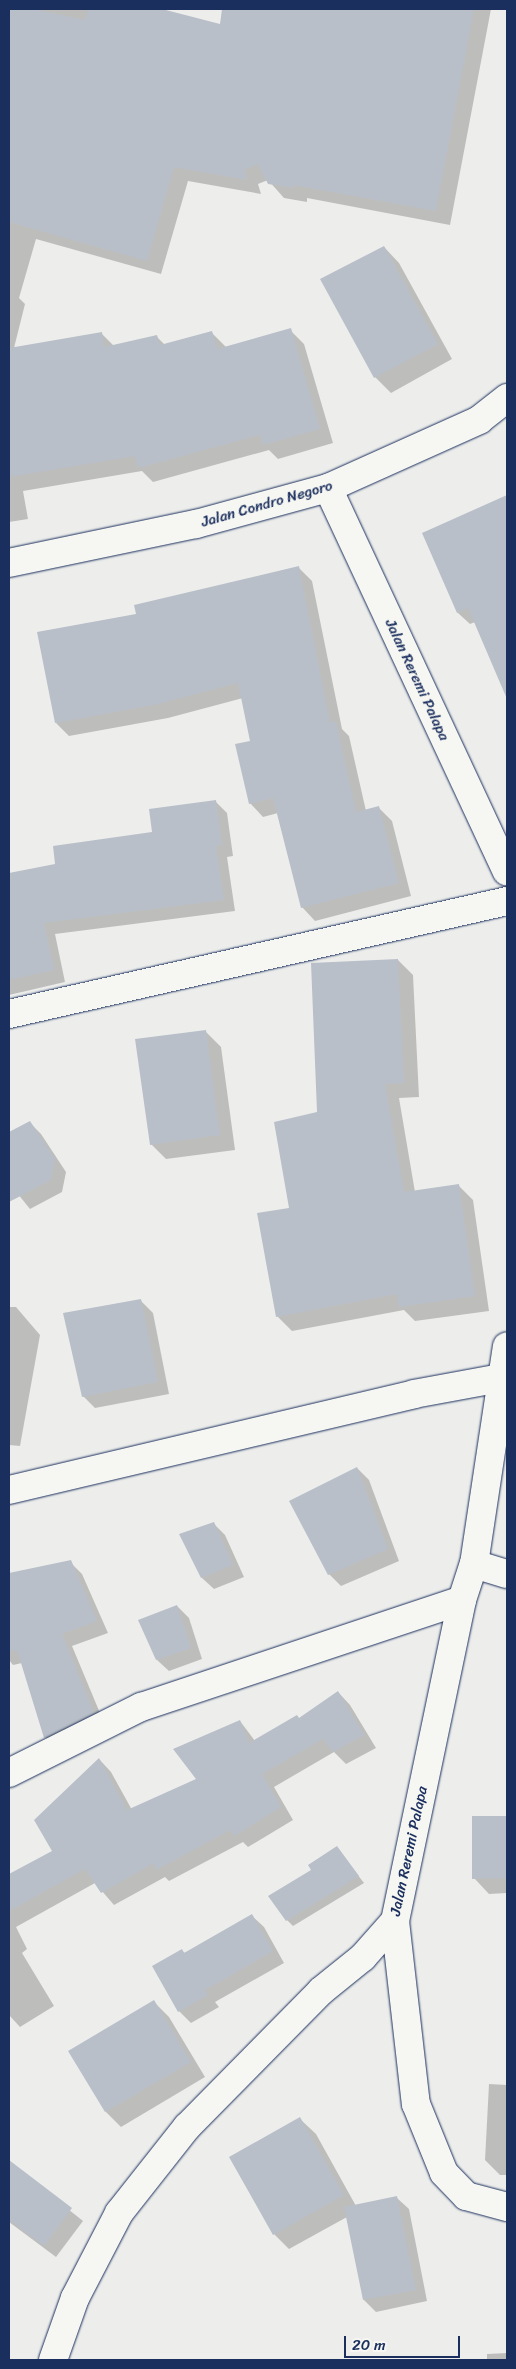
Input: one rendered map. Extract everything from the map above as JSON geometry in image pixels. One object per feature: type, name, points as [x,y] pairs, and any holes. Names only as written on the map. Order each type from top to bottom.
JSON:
[{"type":"street","name":"Jalan Condro Negoro","points":[[9,563],[196,524],[328,488],[478,420],[507,398]]},
{"type":"street","name":"Jalan Reremi Palapa","points":[[328,488],[507,871]]},
{"type":"street","points":[[9,1014],[507,901]]},
{"type":"street","name":"Jalan Reremi Palapa","points":[[53,2360],[75,2298],[119,2213],[187,2127],[322,1991],[363,1956],[395,1921],[462,1600],[474,1564],[507,1346]]},
{"type":"street","points":[[9,1490],[414,1394],[501,1378]]},
{"type":"street","points":[[474,1564],[507,1574]]},
{"type":"street","points":[[9,1774],[141,1707],[462,1600]]},
{"type":"street","points":[[395,1921],[420,2112],[444,2173],[466,2196],[507,2207]]},
{"type":"building","points":[[9,9],[34,9],[85,20],[88,9],[162,9],[220,24],[222,9],[474,9],[436,211],[293,185],[293,188],[268,184],[258,164],[244,170],[247,180],[174,167],[147,261],[9,222]]},
{"type":"building","points":[[384,246],[438,344],[374,378],[320,279]]},
{"type":"building","points":[[291,328],[320,429],[263,445],[260,435],[138,468],[135,456],[9,477],[9,348],[102,332],[104,347],[157,335],[160,345],[212,331],[217,349]]},
{"type":"building","points":[[507,495],[507,699],[468,608],[457,613],[422,533]]},
{"type":"building","points":[[299,566],[330,723],[336,721],[356,812],[379,806],[399,883],[301,908],[273,798],[249,804],[235,744],[250,741],[238,683],[154,705],[55,723],[37,632],[136,614],[134,605]]},
{"type":"building","points":[[216,800],[222,845],[216,846],[224,900],[44,923],[54,970],[9,980],[9,873],[55,864],[53,846],[152,832],[149,809]]},
{"type":"building","points":[[398,959],[404,1083],[385,1084],[404,1192],[459,1184],[475,1296],[399,1307],[397,1294],[276,1317],[257,1213],[289,1208],[274,1122],[317,1112],[311,963]]},
{"type":"building","points":[[206,1030],[220,1135],[150,1145],[135,1039]]},
{"type":"building","points":[[30,1121],[55,1159],[51,1180],[9,1202],[9,1132]]},
{"type":"building","points":[[141,1299],[158,1382],[82,1397],[63,1313]]},
{"type":"building","points":[[357,1467],[388,1549],[328,1575],[289,1501]]},
{"type":"building","points":[[214,1522],[233,1565],[201,1578],[179,1534]]},
{"type":"building","points":[[71,1560],[97,1621],[62,1634],[94,1713],[44,1738],[17,1650],[9,1652],[9,1573]]},
{"type":"building","points":[[177,1605],[191,1648],[156,1660],[138,1620]]},
{"type":"building","points":[[338,1691],[364,1735],[333,1752],[323,1739],[262,1774],[281,1807],[234,1836],[230,1830],[156,1870],[154,1863],[101,1893],[85,1869],[9,1911],[9,1874],[52,1851],[34,1820],[99,1758],[127,1810],[196,1779],[173,1749],[240,1720],[249,1743],[297,1715],[299,1718]]},
{"type":"building","points":[[472,1816],[507,1816],[507,1878],[472,1879]]},
{"type":"building","points":[[337,1846],[359,1876],[286,1921],[268,1896],[311,1870],[308,1865]]},
{"type":"building","points":[[252,1914],[273,1951],[205,1990],[208,1995],[178,2012],[152,1966],[182,1949],[184,1953]]},
{"type":"building","points":[[154,2000],[191,2062],[105,2112],[68,2051]]},
{"type":"building","points":[[300,2117],[344,2195],[273,2235],[229,2157]]},
{"type":"building","points":[[9,2160],[72,2208],[44,2246],[9,2220]]},
{"type":"building","points":[[397,2196],[416,2290],[363,2300],[344,2207]]}]
